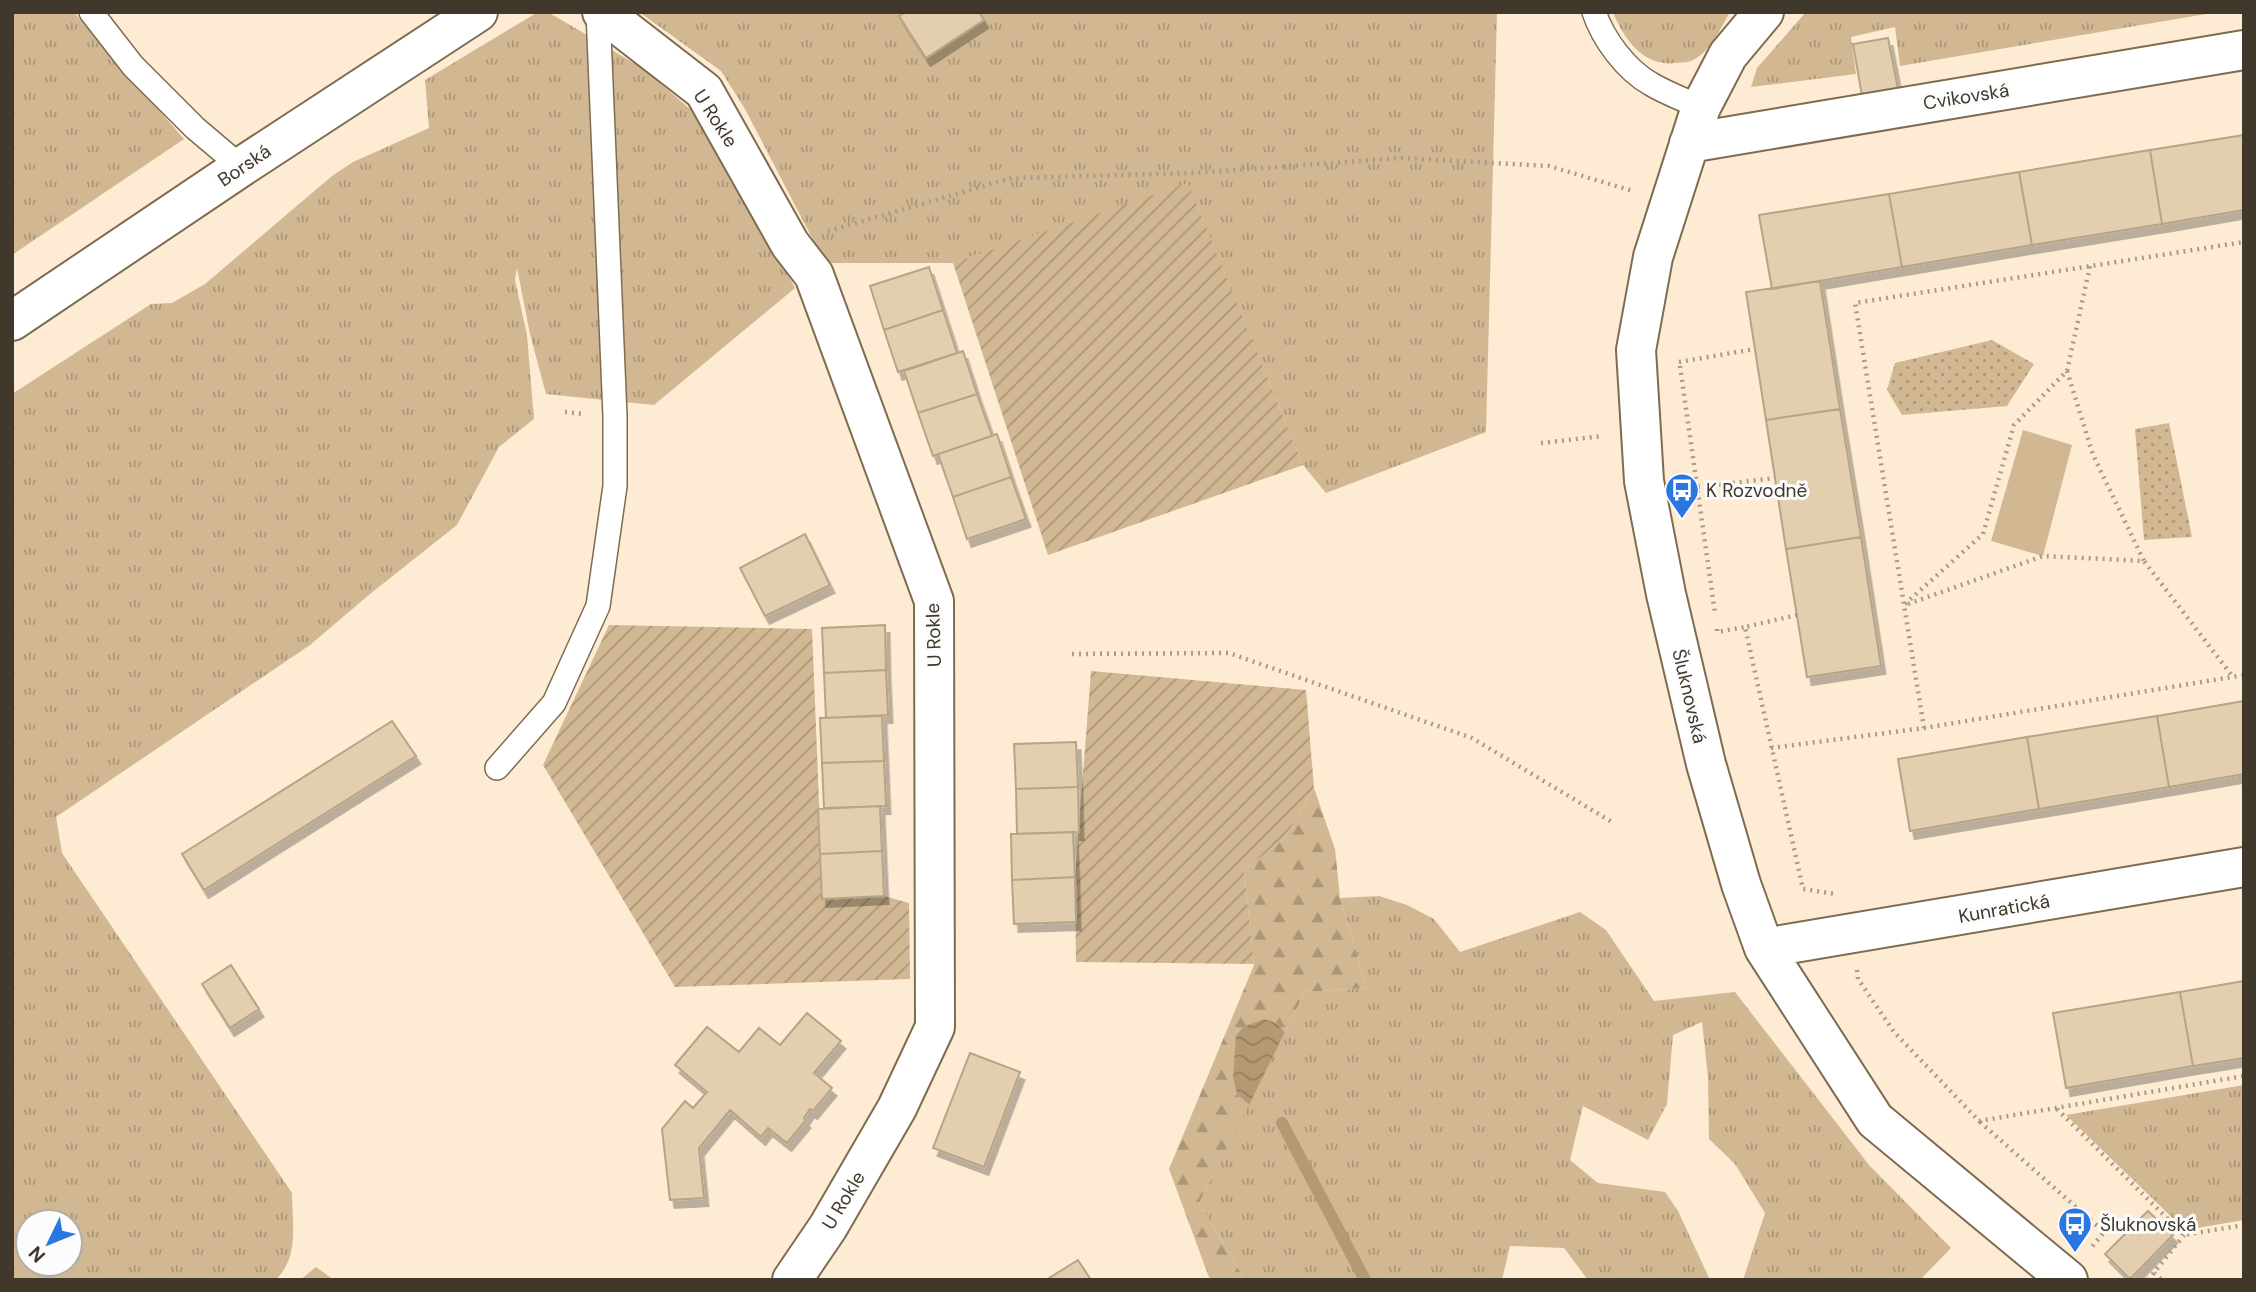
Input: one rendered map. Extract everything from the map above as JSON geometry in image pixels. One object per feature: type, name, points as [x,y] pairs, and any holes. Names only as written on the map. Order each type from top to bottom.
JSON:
[{"type":"street","name":"Borská","points":[[12,321],[478,12]]},
{"type":"street","name":"U Rokle","points":[[600,12],[704,91],[790,244],[814,275],[934,601],[935,1027],[897,1108],[828,1227],[792,1280]]},
{"type":"street","name":"Šluknovská","points":[[1764,12],[1728,55],[1701,107],[1653,257],[1636,350],[1644,481],[1666,594],[1706,764],[1741,884],[1764,948],[1875,1120],[2077,1267]]},
{"type":"street","name":"Cvikovská","points":[[1689,143],[2244,50]]},
{"type":"street","name":"Kunratická","points":[[1764,948],[2244,867]]},
{"type":"lane","points":[[91,12],[133,66],[195,128],[242,167]]},
{"type":"lane","points":[[497,768],[554,703],[598,606],[615,486],[600,12]]},
{"type":"lane","points":[[1594,12],[1598,25],[1611,44],[1649,84],[1701,107]]},
{"type":"path","points":[[790,244],[1012,178],[1195,173],[1401,158],[1549,166],[1643,194]]},
{"type":"path","points":[[1924,728],[1855,303],[2244,242]]},
{"type":"path","points":[[2090,266],[2067,371],[2093,456],[2144,561],[2233,677]]},
{"type":"path","points":[[1679,349],[1717,632],[1797,615]]},
{"type":"path","points":[[1679,362],[1755,349]]},
{"type":"path","points":[[1904,605],[1983,534],[2014,425],[2067,371]]},
{"type":"path","points":[[1541,443],[1608,435]]},
{"type":"path","points":[[1698,487],[1775,478]]},
{"type":"path","points":[[1904,605],[2043,556],[2144,561]]},
{"type":"path","points":[[1745,627],[1803,889],[1844,895]]},
{"type":"path","points":[[1072,654],[1229,653],[1472,738],[1612,822]]},
{"type":"path","points":[[1771,748],[1924,728],[2244,676]]},
{"type":"path","points":[[1850,934],[1858,979],[1894,1032],[1979,1121],[2105,1232],[2077,1267]]},
{"type":"path","points":[[1979,1121],[2244,1076]]},
{"type":"path","points":[[2056,1108],[2184,1235]]},
{"type":"path","points":[[2148,1280],[2184,1235],[2244,1225]]},
{"type":"path","points":[[2154,1273],[2162,1280]]},
{"type":"green space","points":[[12,12],[74,12],[184,139],[12,255]]},
{"type":"green space","points":[[538,12],[547,12],[642,68],[696,114],[755,210],[795,288],[654,405],[546,394],[530,334],[517,268],[515,280],[527,335],[534,419],[499,447],[457,525],[310,645],[56,817],[62,853],[292,1193],[293,1240],[288,1261],[275,1280],[12,1280],[12,394],[151,304],[172,303],[205,284],[332,176],[353,162],[429,128],[425,80]]},
{"type":"green space","points":[[639,12],[1497,12],[1486,432],[1326,493],[1303,465],[1188,184],[953,263],[825,263],[745,109],[721,71]]},
{"type":"green space","points":[[1613,12],[1730,12],[1714,39],[1699,56],[1689,62],[1665,63],[1654,61],[1637,50],[1623,32]]},
{"type":"green space","points":[[1806,12],[2218,12],[1900,66],[1895,27],[1851,37],[1856,74],[1751,87],[1757,68]]},
{"type":"green space","points":[[1188,183],[1303,465],[1048,555],[953,263]]},
{"type":"green space","points":[[1992,340],[2034,364],[2007,406],[1902,415],[1887,390],[1895,363]]},
{"type":"green space","points":[[2169,423],[2192,537],[2144,540],[2135,429]]},
{"type":"green space","points":[[2023,430],[2072,445],[2043,556],[1991,541]]},
{"type":"green space","points":[[609,625],[812,629],[823,899],[884,896],[909,903],[910,979],[675,987],[543,765]]},
{"type":"green space","points":[[1091,671],[1306,690],[1314,788],[1285,838],[1244,870],[1254,964],[1076,962],[1075,877]]},
{"type":"green space","points":[[1314,788],[1335,849],[1340,898],[1367,988],[1305,992],[1285,1032],[1276,1023],[1237,1094],[1249,1105],[1199,1203],[1245,1280],[1210,1280],[1169,1169],[1254,965],[1244,870],[1285,838]]},
{"type":"green space","points":[[1379,896],[1407,905],[1434,919],[1460,952],[1580,912],[1606,930],[1654,1001],[1735,992],[1869,1165],[1951,1248],[1920,1280],[1743,1280],[1765,1213],[1735,1164],[1709,1139],[1708,1077],[1702,1022],[1673,1035],[1667,1104],[1648,1140],[1583,1106],[1570,1160],[1598,1183],[1665,1192],[1678,1211],[1710,1280],[1588,1280],[1564,1248],[1510,1246],[1502,1280],[1245,1280],[1199,1203],[1305,992],[1367,988],[1340,898]]},
{"type":"green space","points":[[2244,1085],[2244,1220],[2185,1230],[2066,1115]]},
{"type":"green space","points":[[316,1267],[334,1280],[300,1280]]},
{"type":"water","points":[[1264,1019],[1276,1023],[1285,1032],[1249,1105],[1237,1094],[1233,1077],[1236,1036],[1243,1027]]},
{"type":"building","points":[[906,12],[979,12],[984,20],[926,58],[899,16]]},
{"type":"building","points":[[1888,38],[1898,89],[1862,96],[1853,44]]},
{"type":"building","points":[[2244,135],[2244,210],[2162,224],[2150,150]]},
{"type":"building","points":[[2150,150],[2162,224],[2032,245],[2019,172]]},
{"type":"building","points":[[2019,172],[2032,245],[1902,267],[1889,194]]},
{"type":"building","points":[[1889,194],[1902,267],[1772,289],[1759,215]]},
{"type":"building","points":[[929,267],[943,310],[884,330],[870,286]]},
{"type":"building","points":[[1820,281],[1840,409],[1766,420],[1746,292]]},
{"type":"building","points":[[943,310],[957,353],[898,372],[884,330]]},
{"type":"building","points":[[963,351],[977,394],[918,413],[904,371]]},
{"type":"building","points":[[977,394],[992,436],[933,456],[918,413]]},
{"type":"building","points":[[1840,409],[1861,537],[1786,549],[1766,420]]},
{"type":"building","points":[[997,434],[1011,477],[953,497],[938,454]]},
{"type":"building","points":[[1011,477],[1026,519],[967,539],[953,497]]},
{"type":"building","points":[[805,534],[830,585],[765,616],[740,568]]},
{"type":"building","points":[[1861,537],[1881,666],[1807,677],[1786,549]]},
{"type":"building","points":[[885,625],[886,670],[824,673],[822,628]]},
{"type":"building","points":[[886,670],[888,715],[826,718],[824,673]]},
{"type":"building","points":[[2244,701],[2244,774],[2169,787],[2157,716]]},
{"type":"building","points":[[882,716],[884,761],[822,763],[820,718]]},
{"type":"building","points":[[2157,716],[2169,787],[2039,809],[2027,737]]},
{"type":"building","points":[[392,721],[416,756],[204,890],[182,854]]},
{"type":"building","points":[[2027,737],[2039,809],[1910,831],[1898,759]]},
{"type":"building","points":[[1076,742],[1078,787],[1016,789],[1014,744]]},
{"type":"building","points":[[884,761],[886,806],[824,808],[822,763]]},
{"type":"building","points":[[1078,787],[1079,832],[1017,834],[1016,789]]},
{"type":"building","points":[[880,806],[882,851],[820,854],[818,809]]},
{"type":"building","points":[[1073,832],[1075,877],[1012,880],[1011,834]]},
{"type":"building","points":[[882,851],[884,896],[822,899],[820,854]]},
{"type":"building","points":[[1075,877],[1076,922],[1014,924],[1012,880]]},
{"type":"building","points":[[231,965],[259,1009],[230,1028],[202,984]]},
{"type":"building","points":[[2244,981],[2244,1058],[2193,1066],[2180,992]]},
{"type":"building","points":[[2180,992],[2193,1066],[2066,1088],[2053,1013]]},
{"type":"building","points":[[807,1013],[841,1041],[814,1073],[832,1088],[813,1111],[810,1109],[804,1118],[806,1120],[787,1143],[768,1128],[761,1137],[730,1110],[699,1148],[704,1198],[670,1200],[662,1129],[685,1101],[693,1108],[707,1092],[675,1065],[707,1027],[739,1052],[759,1028],[780,1045]]},
{"type":"building","points":[[970,1053],[1020,1072],[984,1167],[933,1148]]},
{"type":"building","points":[[2148,1211],[2173,1235],[2130,1279],[2105,1254]]},
{"type":"building","points":[[1078,1260],[1091,1280],[1046,1280]]},
{"type":"waterway","points":[[1282,1123],[1365,1280]]},
{"type":"place","name":"K Rozvodně","points":[[1682,520]]},
{"type":"place","name":"Šluknovská","points":[[2075,1254]]}]
